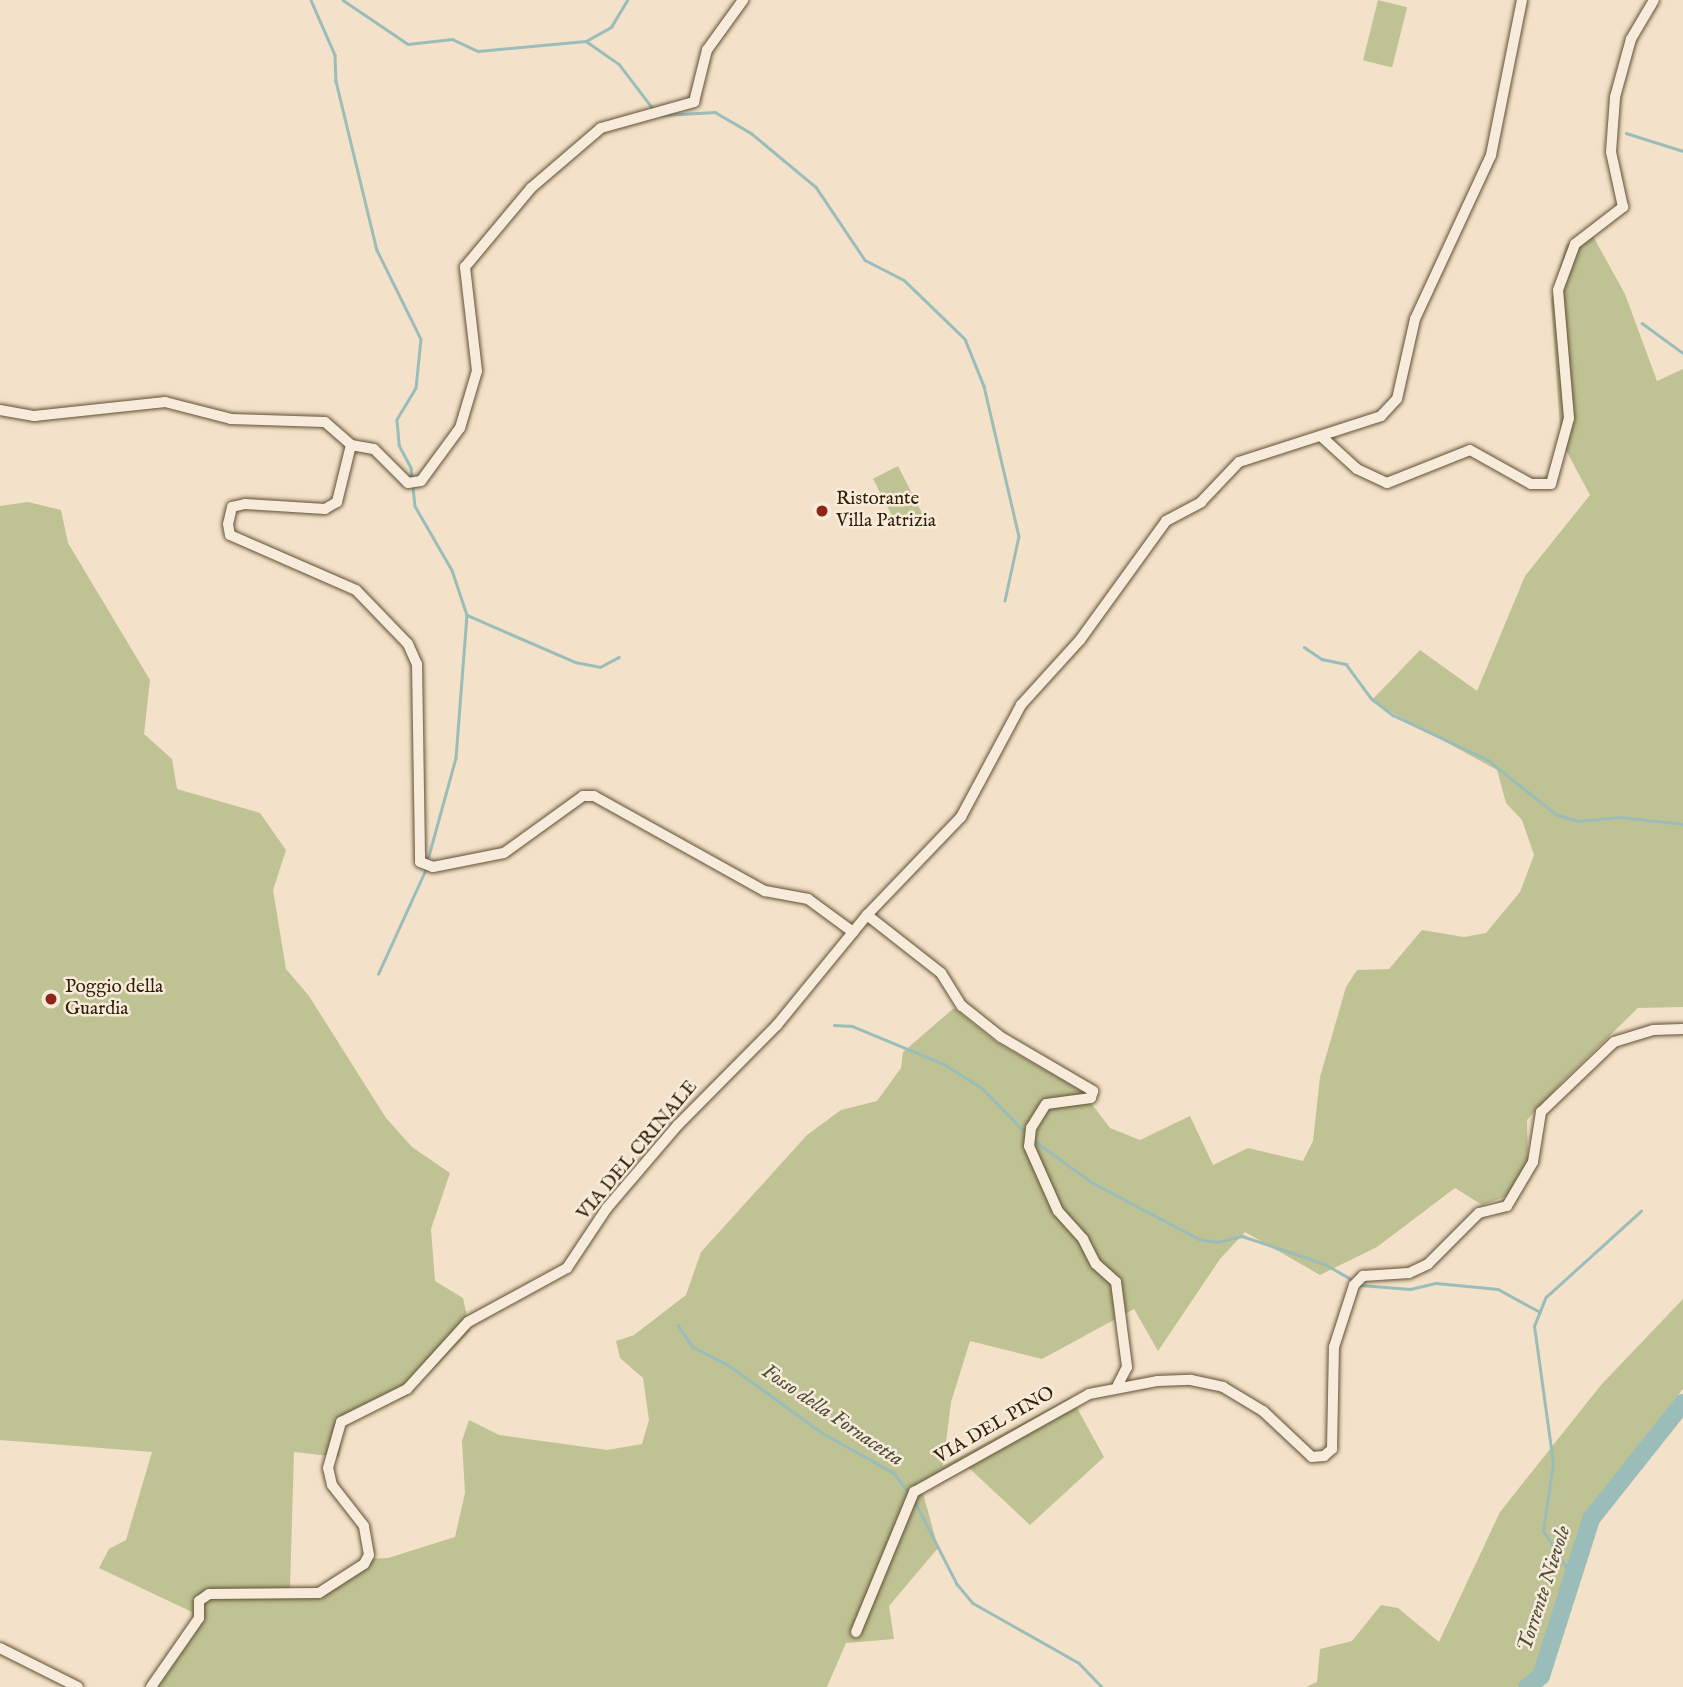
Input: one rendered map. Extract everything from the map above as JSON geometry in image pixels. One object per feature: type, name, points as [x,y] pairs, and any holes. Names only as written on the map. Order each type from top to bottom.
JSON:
[{"type":"street","points":[[0,410],[34,416],[165,402],[232,419],[325,422],[351,444],[374,449],[408,483],[421,481],[460,428],[477,371],[464,267],[531,188],[601,128],[694,102],[708,50],[743,0]]},
{"type":"street","name":"VIA DEL CRINALE","points":[[150,1687],[199,1618],[199,1601],[209,1594],[319,1593],[364,1564],[369,1555],[364,1526],[332,1485],[328,1468],[341,1422],[407,1389],[468,1322],[567,1268],[607,1208],[678,1125],[777,1025],[867,915],[961,817],[1021,705],[1080,639],[1166,521],[1201,502],[1239,462],[1381,416],[1397,399],[1415,319],[1491,155],[1522,0]]},
{"type":"street","points":[[1322,436],[1350,464],[1387,482],[1470,450],[1531,484],[1551,484],[1569,418],[1558,290],[1575,244],[1623,208],[1611,152],[1615,97],[1632,39],[1654,0]]},
{"type":"street","points":[[351,444],[337,502],[325,509],[244,504],[233,507],[228,524],[230,535],[356,590],[408,644],[417,664],[420,862],[433,867],[505,853],[583,796],[594,796],[765,891],[808,899],[853,932]]},
{"type":"street","points":[[867,915],[942,973],[962,1006],[1001,1037],[1093,1091],[1091,1098],[1046,1104],[1031,1128],[1029,1146],[1058,1211],[1083,1239],[1096,1264],[1116,1282],[1127,1367],[1118,1385]]},
{"type":"street","name":"VIA DEL PINO","points":[[856,1632],[914,1492],[1018,1431],[1118,1385],[1191,1380],[1223,1387],[1263,1411],[1312,1457],[1324,1456],[1332,1449],[1334,1347],[1354,1285],[1363,1276],[1409,1273],[1428,1264],[1479,1213],[1507,1206],[1533,1162],[1541,1112],[1614,1042],[1653,1030],[1683,1029]]},
{"type":"street","points":[[0,1648],[78,1687]]},
{"type":"green space","points":[[1378,0],[1407,7],[1392,67],[1363,60]]},
{"type":"green space","points":[[1589,229],[1625,294],[1657,381],[1683,369],[1683,1007],[1638,1008],[1564,1080],[1527,1120],[1528,1161],[1507,1196],[1482,1205],[1455,1188],[1377,1247],[1320,1275],[1245,1232],[1220,1259],[1158,1351],[1134,1309],[1042,1359],[970,1341],[951,1402],[943,1466],[1071,1397],[1104,1457],[1030,1525],[969,1468],[923,1493],[938,1548],[889,1606],[894,1639],[846,1643],[827,1687],[158,1687],[198,1629],[192,1612],[99,1568],[109,1549],[126,1540],[152,1452],[0,1440],[0,506],[28,502],[61,510],[68,543],[150,680],[144,734],[172,759],[177,789],[260,813],[286,850],[273,890],[286,969],[309,996],[386,1118],[412,1147],[450,1173],[431,1229],[435,1281],[463,1298],[470,1331],[408,1395],[344,1424],[339,1457],[294,1452],[290,1588],[317,1590],[362,1559],[388,1558],[455,1537],[465,1493],[462,1441],[469,1420],[499,1435],[607,1450],[642,1444],[649,1420],[643,1378],[620,1358],[616,1341],[634,1335],[686,1295],[701,1252],[807,1135],[841,1110],[877,1101],[901,1068],[903,1052],[954,1008],[996,1042],[1082,1091],[1110,1128],[1140,1140],[1190,1116],[1213,1165],[1248,1148],[1303,1161],[1313,1141],[1320,1077],[1346,987],[1357,970],[1389,969],[1422,930],[1464,937],[1486,933],[1520,892],[1534,855],[1522,820],[1506,803],[1497,770],[1371,701],[1420,650],[1477,691],[1525,576],[1590,495],[1561,441],[1551,300],[1566,245]]},
{"type":"green space","points":[[898,466],[923,514],[898,527],[873,479]]},
{"type":"green space","points":[[1683,1299],[1683,1389],[1590,1508],[1538,1668],[1517,1687],[1306,1687],[1317,1682],[1320,1649],[1352,1641],[1381,1605],[1398,1608],[1439,1642],[1500,1512],[1601,1385]]},
{"type":"waterway","points":[[311,0],[335,55],[336,81],[377,250],[421,339],[416,388],[397,420],[399,445],[411,468],[415,506],[452,570],[467,615],[456,758],[429,856]]},
{"type":"waterway","points":[[343,0],[408,44],[452,39],[478,51],[586,41],[611,27],[627,0]]},
{"type":"waterway","points":[[586,41],[619,64],[654,110]]},
{"type":"waterway","points":[[662,115],[715,112],[751,133],[816,187],[865,260],[904,280],[965,339],[984,386],[1019,536],[1005,601]]},
{"type":"waterway","points":[[1626,133],[1683,151]]},
{"type":"waterway","points":[[1642,323],[1683,353]]},
{"type":"waterway","points":[[467,615],[575,662],[600,667],[619,657]]},
{"type":"waterway","points":[[1304,647],[1322,659],[1346,664],[1371,698],[1393,715],[1488,760],[1556,814],[1577,821],[1621,817],[1683,824]]},
{"type":"waterway","points":[[378,974],[425,871]]},
{"type":"waterway","points":[[834,1025],[852,1026],[944,1064],[982,1088],[1028,1135]]},
{"type":"waterway","points":[[1032,1139],[1093,1183],[1199,1239],[1218,1242],[1242,1236],[1325,1264],[1354,1281]]},
{"type":"waterway","points":[[1573,1578],[1543,1531],[1553,1463],[1534,1326],[1546,1297],[1641,1211]]},
{"type":"waterway","points":[[1360,1285],[1410,1289],[1436,1283],[1498,1289],[1540,1312]]},
{"type":"waterway","name":"Fosso della Fornacetta","points":[[678,1325],[693,1347],[727,1364],[821,1432],[894,1473],[909,1493]]},
{"type":"waterway","name":"Torrente Nievole","points":[[1527,1687],[1541,1676],[1591,1519],[1683,1403]]},
{"type":"waterway","name":"Fosso della Fornacetta","points":[[913,1498],[957,1584],[973,1603],[1079,1663],[1102,1687]]},
{"type":"place","name":"Ristorante Villa Patrizia","points":[[822,511]]},
{"type":"place","name":"Poggio della Guardia","points":[[51,999]]}]
